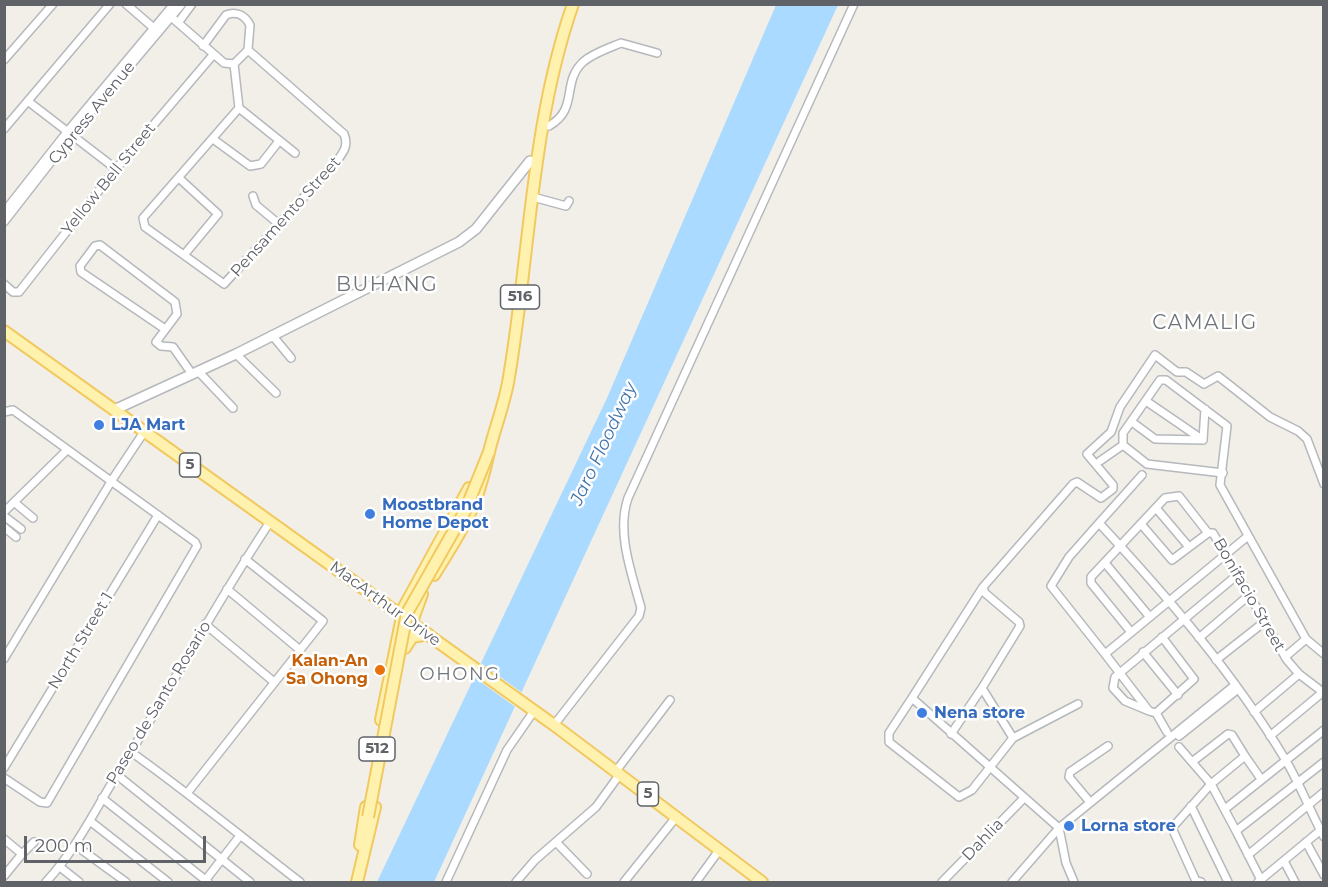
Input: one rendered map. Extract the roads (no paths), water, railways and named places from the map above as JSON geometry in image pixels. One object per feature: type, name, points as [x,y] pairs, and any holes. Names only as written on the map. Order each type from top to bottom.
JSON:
[{"type":"main road","name":"516","points":[[412,623],[418,603],[473,507],[487,471],[489,452],[500,421],[509,378],[540,139],[554,68],[573,4]]},
{"type":"main road","points":[[530,161],[549,126]]},
{"type":"main road","name":"MacArthur Drive","points":[[4,331],[554,725],[677,816],[759,881]]},
{"type":"main road","name":"516","points":[[401,615],[410,592],[455,516],[477,467],[489,452]]},
{"type":"main road","name":"512","points":[[350,882],[369,818],[408,613],[465,511],[489,452]]},
{"type":"main road","points":[[397,634],[395,621],[387,604],[402,599],[410,592]]},
{"type":"main road","points":[[405,648],[412,637],[426,633],[418,603]]},
{"type":"main road","name":"512","points":[[357,882],[401,615]]},
{"type":"main road","name":"512","points":[[366,831],[412,623]]},
{"type":"street","points":[[4,60],[52,4]]},
{"type":"street","points":[[4,129],[110,4]]},
{"type":"street","points":[[126,4],[156,30]]},
{"type":"street","name":"Cypress Avenue","points":[[169,15],[174,4]]},
{"type":"street","name":"Cypress Avenue","points":[[4,212],[156,30],[182,4]]},
{"type":"street","points":[[178,23],[192,4]]},
{"type":"street","points":[[554,725],[639,616],[641,608],[627,554],[623,512],[854,4]]},
{"type":"street","points":[[203,46],[222,20],[231,13],[242,16],[248,21],[251,36],[248,50],[234,64]]},
{"type":"street","points":[[169,15],[213,55],[224,63],[234,64]]},
{"type":"street","points":[[549,126],[557,121],[569,103],[570,81],[585,60],[621,43],[657,53]]},
{"type":"street","name":"Pensamento Street","points":[[184,255],[221,284],[226,284],[342,155],[346,141],[344,134],[248,50]]},
{"type":"street","name":"Yellow Bell Street","points":[[4,284],[13,292],[19,291],[116,169],[213,55]]},
{"type":"street","points":[[234,64],[239,108],[295,153]]},
{"type":"street","points":[[28,102],[116,169]]},
{"type":"street","points":[[180,179],[218,214],[184,255],[143,223],[143,218],[180,179],[239,108]]},
{"type":"street","name":"Cypress Avenue","points":[[4,222],[69,134]]},
{"type":"street","points":[[213,139],[250,165],[261,164],[279,141]]},
{"type":"street","points":[[114,410],[236,354],[404,271],[468,236],[530,161]]},
{"type":"street","points":[[253,196],[256,205],[280,225]]},
{"type":"street","points":[[533,197],[566,206],[569,201]]},
{"type":"street","points":[[165,329],[81,272],[80,266],[95,246],[100,245],[175,302],[177,314],[156,342],[161,346],[175,344],[195,373],[233,408]]},
{"type":"street","points":[[272,335],[291,358]]},
{"type":"street","points":[[236,354],[276,393]]},
{"type":"street","points":[[1078,704],[1013,738],[972,790],[959,797],[899,752],[888,737],[982,587],[1073,484],[1077,482],[1101,498],[1113,489],[1113,485],[1087,454],[1111,432],[1120,407],[1155,355],[1177,372],[1186,372],[1204,384],[1218,376],[1270,417],[1298,430],[1307,439],[1323,484]]},
{"type":"street","points":[[1123,445],[1123,434],[1160,380],[1166,380],[1227,426],[1220,485],[1306,639],[1323,654]]},
{"type":"street","points":[[1146,401],[1203,440]]},
{"type":"street","points":[[4,412],[13,410],[195,542],[195,553],[47,802],[40,802],[4,778]]},
{"type":"street","points":[[1203,440],[1205,410]]},
{"type":"street","points":[[1132,422],[1155,439],[1203,440]]},
{"type":"street","points":[[4,659],[112,480],[144,432]]},
{"type":"street","points":[[1123,445],[1147,464],[1223,473]]},
{"type":"street","points":[[1100,461],[1123,445]]},
{"type":"street","points":[[4,512],[67,450]]},
{"type":"street","points":[[1142,476],[1069,556],[1051,586],[1167,732]]},
{"type":"street","name":"Bonifacio Street","points":[[1156,508],[1168,496],[1179,496],[1208,533],[1213,534],[1263,623],[1285,657],[1299,674],[1323,693]]},
{"type":"street","points":[[14,502],[33,518]]},
{"type":"street","points":[[1131,632],[1090,580],[1156,508],[1189,547]]},
{"type":"street","name":"North Street 1","points":[[4,768],[158,515]]},
{"type":"street","points":[[4,516],[21,529]]},
{"type":"street","name":"Paseo de Santo Rosario","points":[[46,882],[60,867],[90,821],[205,624],[270,522]]},
{"type":"street","points":[[1099,523],[1184,620],[1236,687],[1286,761],[1322,831],[1260,882],[1211,784],[1179,747]]},
{"type":"street","points":[[1140,524],[1172,560],[1208,533]]},
{"type":"street","points":[[4,527],[16,537]]},
{"type":"street","points":[[1105,654],[1248,536]]},
{"type":"street","points":[[188,792],[322,624],[323,619],[245,559]]},
{"type":"street","points":[[1105,562],[1149,616]]},
{"type":"street","points":[[1153,712],[1125,701],[1114,692],[1113,683],[1120,673],[1143,652],[1236,576]]},
{"type":"street","points":[[951,734],[1020,626],[1017,618],[985,593],[982,587]]},
{"type":"street","points":[[227,590],[300,650]]},
{"type":"street","points":[[1199,639],[1248,596]]},
{"type":"street","points":[[1216,660],[1263,623]]},
{"type":"street","points":[[205,624],[274,682]]},
{"type":"street","points":[[1153,712],[1178,695],[1194,679],[1162,638]]},
{"type":"street","points":[[1285,657],[1306,639]]},
{"type":"street","points":[[1143,652],[1178,695]]},
{"type":"street","points":[[1254,712],[1299,674]]},
{"type":"street","points":[[1011,882],[1059,828],[1089,801],[1236,687]]},
{"type":"street","points":[[982,688],[1013,738]]},
{"type":"street","points":[[1270,736],[1323,693]]},
{"type":"street","points":[[912,698],[1059,828],[1066,863],[1074,882]]},
{"type":"street","points":[[516,882],[535,860],[596,807],[618,772],[670,700]]},
{"type":"street","points":[[446,882],[507,750],[533,710]]},
{"type":"street","points":[[1225,810],[1323,730]]},
{"type":"street","points":[[1192,762],[1228,734],[1233,735],[1261,779]]},
{"type":"street","points":[[1089,801],[1069,777],[1070,772],[1108,746]]},
{"type":"street","points":[[131,752],[188,792],[240,837],[300,882]]},
{"type":"street","points":[[1201,882],[1196,880],[1171,830],[1211,784],[1245,756]]},
{"type":"street","points":[[1236,831],[1323,762]]},
{"type":"street","points":[[117,775],[250,882]]},
{"type":"street","points":[[1248,855],[1323,792]]},
{"type":"street","points":[[102,798],[206,882],[240,837]]},
{"type":"street","name":"Dahlia","points":[[942,882],[1024,798]]},
{"type":"street","points":[[1191,806],[1228,882]]},
{"type":"street","points":[[624,882],[677,816]]},
{"type":"street","points":[[90,821],[168,882]]},
{"type":"street","points":[[4,839],[22,854]]},
{"type":"street","points":[[4,876],[34,842]]},
{"type":"street","points":[[556,842],[587,874]]},
{"type":"street","points":[[1306,842],[1323,875]]},
{"type":"street","points":[[75,845],[126,882]]},
{"type":"street","points":[[696,882],[720,849]]},
{"type":"street","points":[[1284,861],[1295,882]]},
{"type":"street","points":[[60,867],[79,882]]},
{"type":"water","name":"Jaro Floodway","points":[[776,5],[838,5],[434,882],[377,882],[607,398]]},
{"type":"place","name":"LJA Mart","points":[[99,425]]},
{"type":"place","name":"Moostbrand Home Depot","points":[[370,514]]},
{"type":"place","name":"Kalan-An Sa Ohong","points":[[380,670]]},
{"type":"place","name":"Nena store","points":[[922,713]]},
{"type":"place","name":"Lorna store","points":[[1069,826]]},
{"type":"district","name":"BUHANG","points":[[387,285]]},
{"type":"district","name":"CAMALIG","points":[[1205,323]]},
{"type":"district","name":"OHONG","points":[[460,675]]}]
